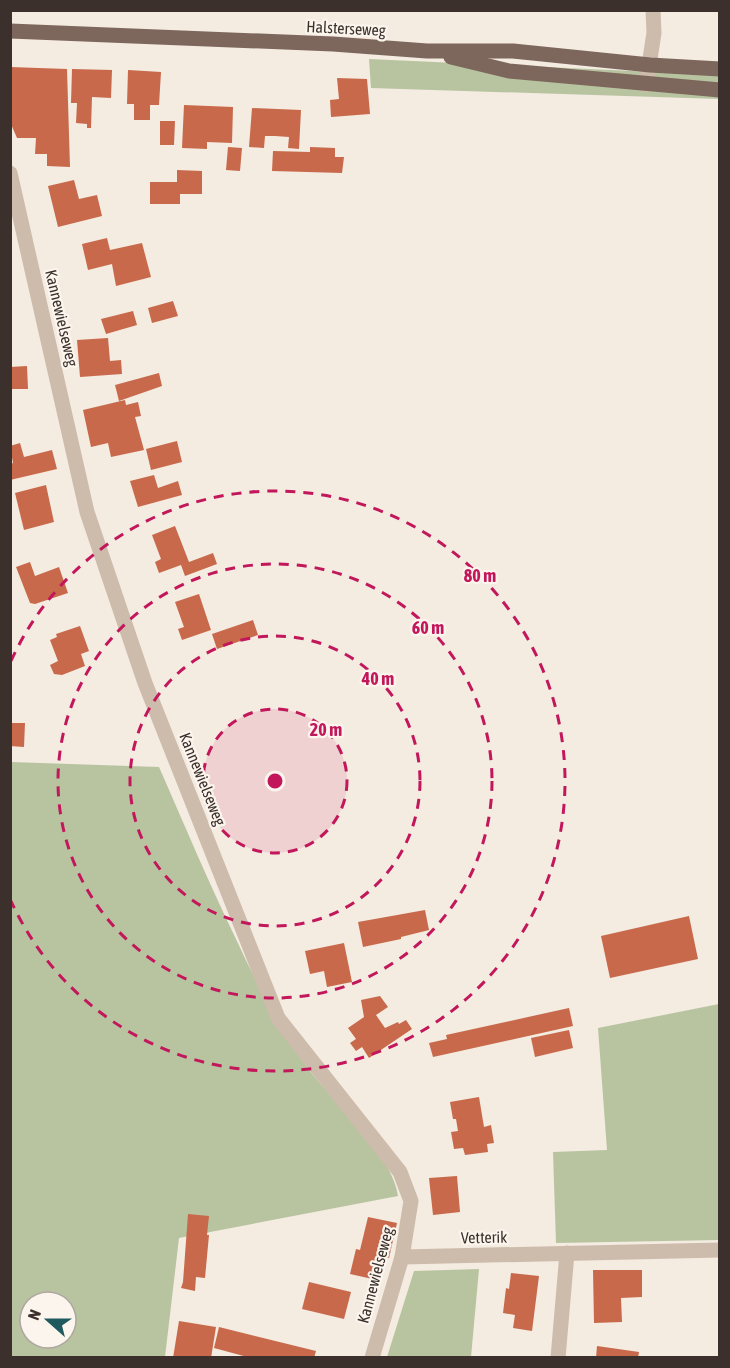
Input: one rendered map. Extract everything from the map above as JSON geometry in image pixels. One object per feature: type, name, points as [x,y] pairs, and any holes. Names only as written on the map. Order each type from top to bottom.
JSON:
[{"type":"main road","name":"Halsterseweg","points":[[10,32],[333,44],[427,51],[513,51],[650,65],[720,69]]},
{"type":"main road","name":"Halsterseweg","points":[[427,51],[508,71],[720,90]]},
{"type":"street","points":[[646,85],[654,33],[653,10]]},
{"type":"street","name":"Kannewielseweg","points":[[10,173],[87,512],[145,683],[278,1018],[400,1172],[411,1201],[402,1257],[372,1358]]},
{"type":"street","name":"Vetterik","points":[[402,1257],[720,1250]]},
{"type":"street","points":[[558,1358],[567,1253]]},
{"type":"green space","points":[[369,59],[719,75],[719,99],[371,88]]},
{"type":"green space","points":[[11,762],[159,767],[225,916],[272,1012],[306,1066],[377,1151],[394,1181],[398,1196],[179,1238],[165,1357],[11,1358]]},
{"type":"green space","points":[[719,1004],[719,1240],[556,1243],[553,1152],[607,1150],[598,1028]]},
{"type":"green space","points":[[479,1269],[471,1357],[387,1357],[414,1271]]},
{"type":"building","points":[[10,67],[67,69],[70,167],[47,166],[47,154],[35,154],[36,138],[17,138],[10,122]]},
{"type":"building","points":[[72,69],[112,70],[111,98],[92,97],[91,128],[87,128],[87,124],[76,123],[77,103],[71,103]]},
{"type":"building","points":[[128,70],[161,72],[159,105],[150,105],[150,120],[134,120],[134,104],[127,104]]},
{"type":"building","points":[[337,78],[367,79],[370,114],[331,117],[330,100],[339,99]]},
{"type":"building","points":[[184,105],[233,107],[232,143],[207,142],[207,149],[182,148]]},
{"type":"building","points":[[252,108],[301,110],[299,149],[288,148],[289,137],[275,136],[265,136],[264,148],[249,147]]},
{"type":"building","points":[[160,121],[175,121],[174,145],[160,145]]},
{"type":"building","points":[[228,147],[242,148],[240,171],[226,170]]},
{"type":"building","points":[[310,147],[335,148],[335,157],[344,157],[342,173],[272,171],[273,151],[310,152]]},
{"type":"building","points":[[177,170],[202,171],[202,194],[180,194],[180,204],[150,204],[150,182],[177,182]]},
{"type":"building","points":[[74,180],[79,199],[97,195],[102,216],[58,227],[48,186]]},
{"type":"building","points":[[107,238],[110,250],[142,243],[151,277],[116,286],[112,264],[88,270],[82,244]]},
{"type":"building","points":[[173,301],[178,316],[152,323],[148,308]]},
{"type":"building","points":[[133,311],[137,325],[106,334],[101,319]]},
{"type":"building","points":[[108,338],[110,361],[121,360],[122,374],[80,377],[77,340]]},
{"type":"building","points":[[27,366],[28,389],[10,389],[10,367]]},
{"type":"building","points":[[159,373],[162,386],[119,401],[115,385]]},
{"type":"building","points":[[125,400],[126,405],[138,402],[141,416],[135,417],[144,450],[111,457],[108,443],[91,447],[83,410]]},
{"type":"building","points":[[177,441],[182,462],[151,470],[146,449]]},
{"type":"building","points":[[20,443],[24,457],[52,450],[57,469],[10,480],[10,464],[13,463],[10,446]]},
{"type":"building","points":[[154,475],[158,488],[178,481],[182,495],[138,507],[130,481]]},
{"type":"building","points":[[46,485],[54,522],[24,530],[15,493]]},
{"type":"building","points":[[175,526],[189,562],[213,553],[217,564],[185,576],[181,565],[159,573],[155,562],[161,559],[152,535]]},
{"type":"building","points":[[30,562],[35,576],[59,567],[68,593],[35,604],[30,603],[16,567]]},
{"type":"building","points":[[199,594],[211,630],[182,640],[178,629],[184,627],[175,602]]},
{"type":"building","points":[[253,620],[258,635],[217,649],[212,634]]},
{"type":"building","points":[[80,626],[89,651],[81,654],[85,666],[62,675],[54,674],[50,665],[58,661],[50,640],[57,637],[56,634]]},
{"type":"building","points":[[10,723],[25,723],[24,747],[10,746]]},
{"type":"building","points":[[425,910],[429,930],[363,947],[358,922]]},
{"type":"building","points":[[689,916],[698,959],[610,978],[601,936]]},
{"type":"building","points":[[344,943],[352,982],[327,987],[324,971],[310,974],[305,951]]},
{"type":"building","points":[[380,996],[388,1007],[376,1015],[385,1028],[406,1020],[412,1029],[369,1058],[362,1047],[356,1051],[350,1043],[356,1039],[348,1028],[364,1017],[361,1000]]},
{"type":"building","points":[[569,1008],[573,1026],[433,1057],[429,1043],[447,1039],[446,1035]]},
{"type":"building","points":[[569,1030],[573,1048],[535,1057],[531,1038]]},
{"type":"building","points":[[479,1097],[484,1127],[491,1125],[494,1143],[487,1144],[488,1152],[465,1155],[463,1148],[454,1149],[451,1132],[458,1131],[450,1102]]},
{"type":"building","points":[[457,1176],[460,1212],[433,1215],[429,1178]]},
{"type":"building","points":[[188,1214],[209,1216],[205,1278],[196,1277],[195,1291],[181,1288]]},
{"type":"building","points":[[368,1217],[397,1223],[389,1258],[382,1256],[377,1280],[350,1274],[356,1249],[360,1250]]},
{"type":"building","points":[[593,1270],[642,1270],[642,1297],[621,1298],[622,1322],[594,1323]]},
{"type":"building","points":[[511,1273],[539,1276],[532,1331],[513,1328],[515,1315],[503,1313],[506,1288],[509,1289]]},
{"type":"building","points":[[309,1282],[351,1292],[344,1319],[302,1309]]},
{"type":"building","points":[[179,1321],[216,1327],[211,1358],[173,1358]]},
{"type":"building","points":[[219,1327],[316,1351],[314,1358],[251,1358],[214,1348]]},
{"type":"building","points":[[597,1346],[639,1352],[638,1358],[596,1358]]}]
